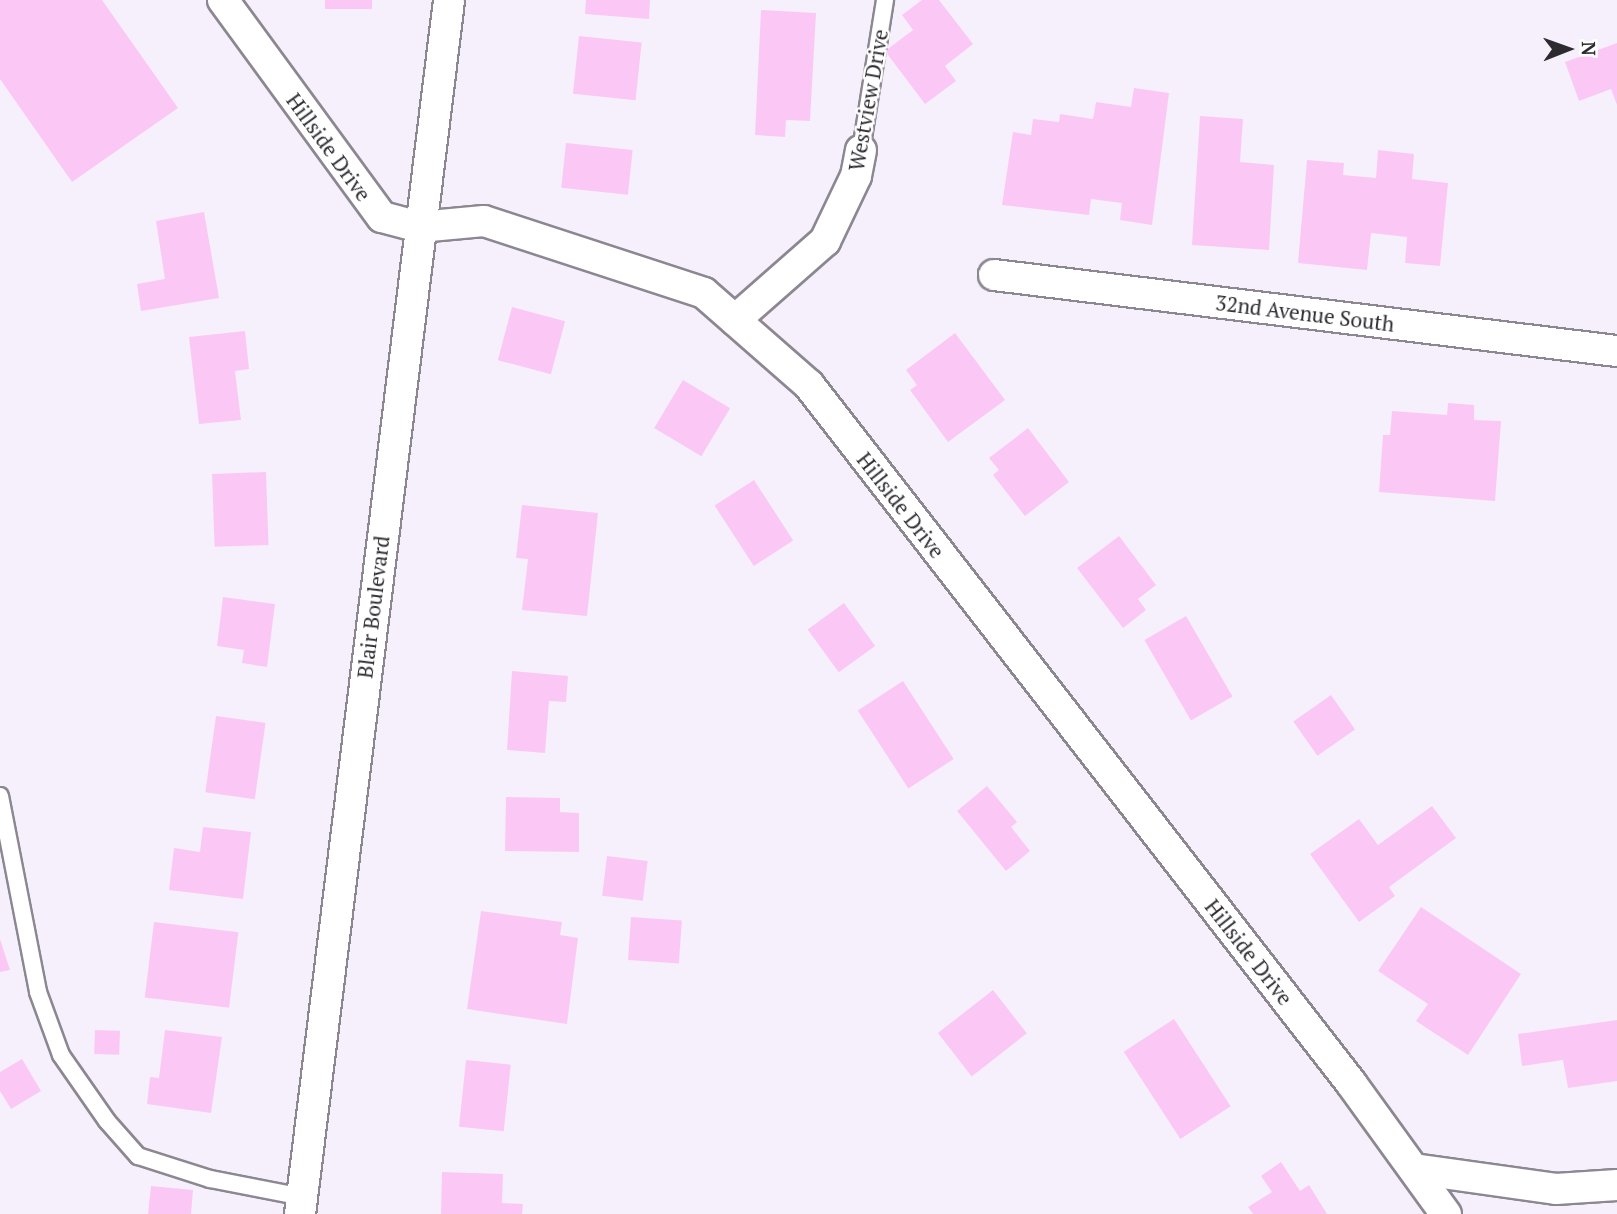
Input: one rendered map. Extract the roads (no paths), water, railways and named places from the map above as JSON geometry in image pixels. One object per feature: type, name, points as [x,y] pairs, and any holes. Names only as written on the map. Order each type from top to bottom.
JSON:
[{"type":"street","name":"Hillside Drive","points":[[223,0],[359,191],[382,217],[419,228],[484,221],[704,293],[808,385],[1446,1214]]},
{"type":"street","name":"Blair Boulevard","points":[[302,1206],[419,228],[449,0]]},
{"type":"street","name":"Westview Drive","points":[[735,320],[825,241],[856,176],[861,150]]},
{"type":"street","name":"32nd Avenue South","points":[[994,275],[1617,351]]},
{"type":"street","points":[[1414,1169],[1556,1189],[1617,1185]]},
{"type":"lane","name":"Westview Drive","points":[[861,150],[885,0]]},
{"type":"lane","points":[[0,796],[38,992],[61,1055],[107,1122],[138,1156],[302,1206]]}]
